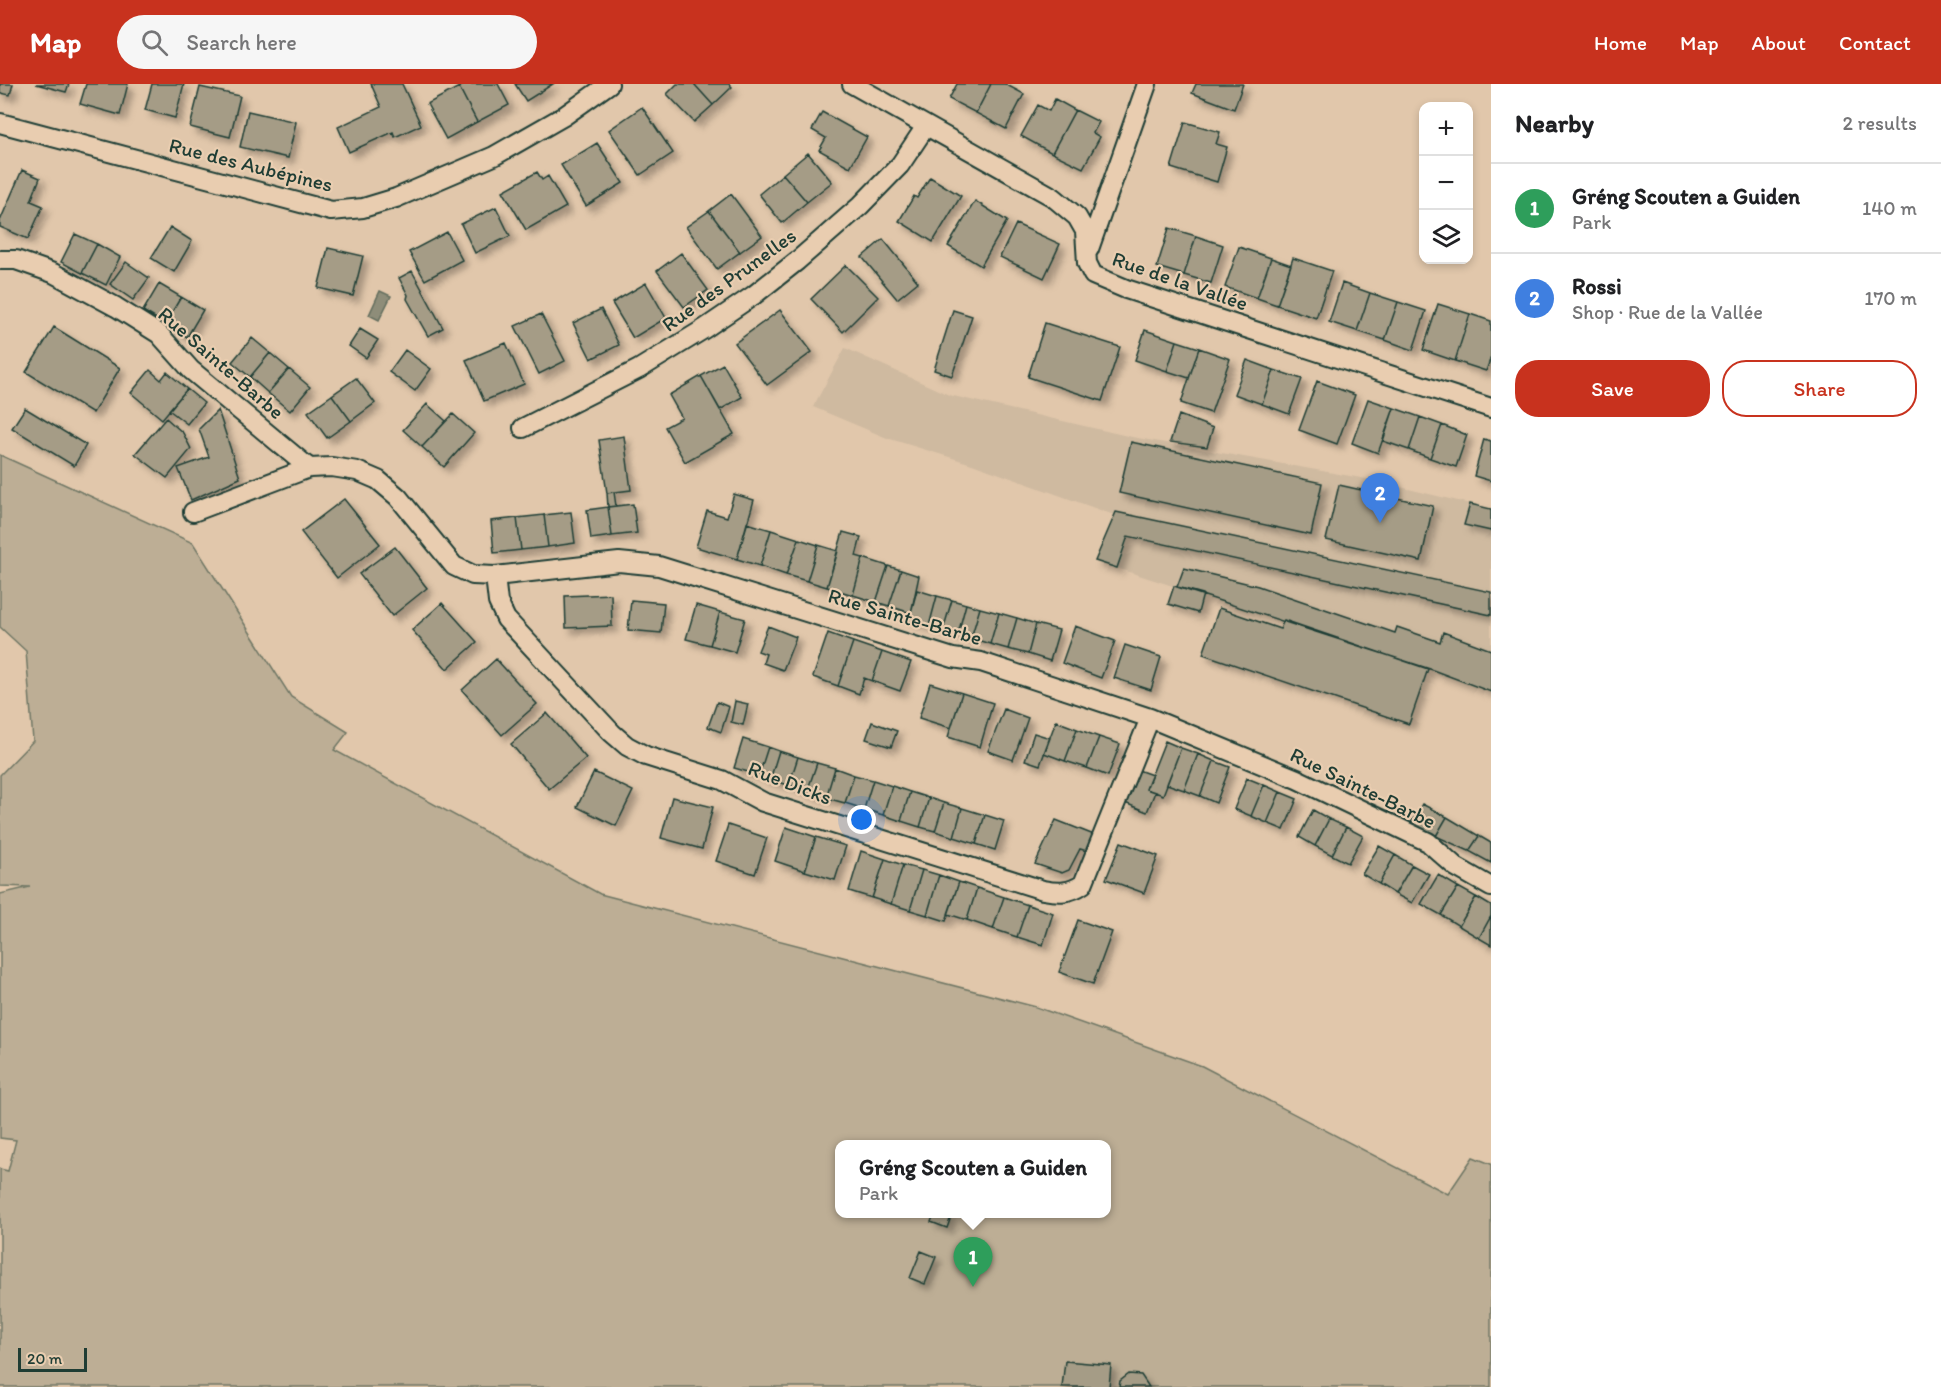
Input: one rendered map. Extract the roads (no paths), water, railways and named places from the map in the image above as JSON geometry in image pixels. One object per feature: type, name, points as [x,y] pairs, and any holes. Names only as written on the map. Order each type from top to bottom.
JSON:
[{"type":"street","name":"Rue des Aubépines","points":[[0,123],[331,211],[363,208],[396,198],[494,156],[564,116],[609,84]]},
{"type":"street","name":"Rue de la Vallée","points":[[852,84],[1053,197],[1077,217],[1085,231],[1088,263],[1094,275],[1126,289],[1491,408]]},
{"type":"street","points":[[1088,251],[1147,84]]},
{"type":"street","name":"Rue des Prunelles","points":[[523,428],[639,369],[704,329],[754,294],[797,261],[860,206],[900,165],[927,126]]},
{"type":"street","name":"Rue Sainte-Barbe","points":[[0,260],[16,260],[53,273],[116,307],[159,334],[191,370],[309,468]]},
{"type":"street","name":"Rue Sainte-Barbe","points":[[193,512],[309,468],[357,471],[378,480],[398,496],[454,566],[473,575],[495,576],[619,562],[659,566],[953,658],[981,662],[1150,718],[1297,779],[1428,842],[1456,867],[1491,887]]},
{"type":"street","name":"Rue Dicks","points":[[495,576],[498,602],[506,619],[612,733],[627,746],[646,756],[722,780],[763,802],[1043,890],[1073,891],[1083,884],[1150,718]]},
{"type":"place","name":"Rossi","points":[[1380,523]]},
{"type":"place","name":"Gréng Scouten a Guiden","points":[[973,1287]]}]
